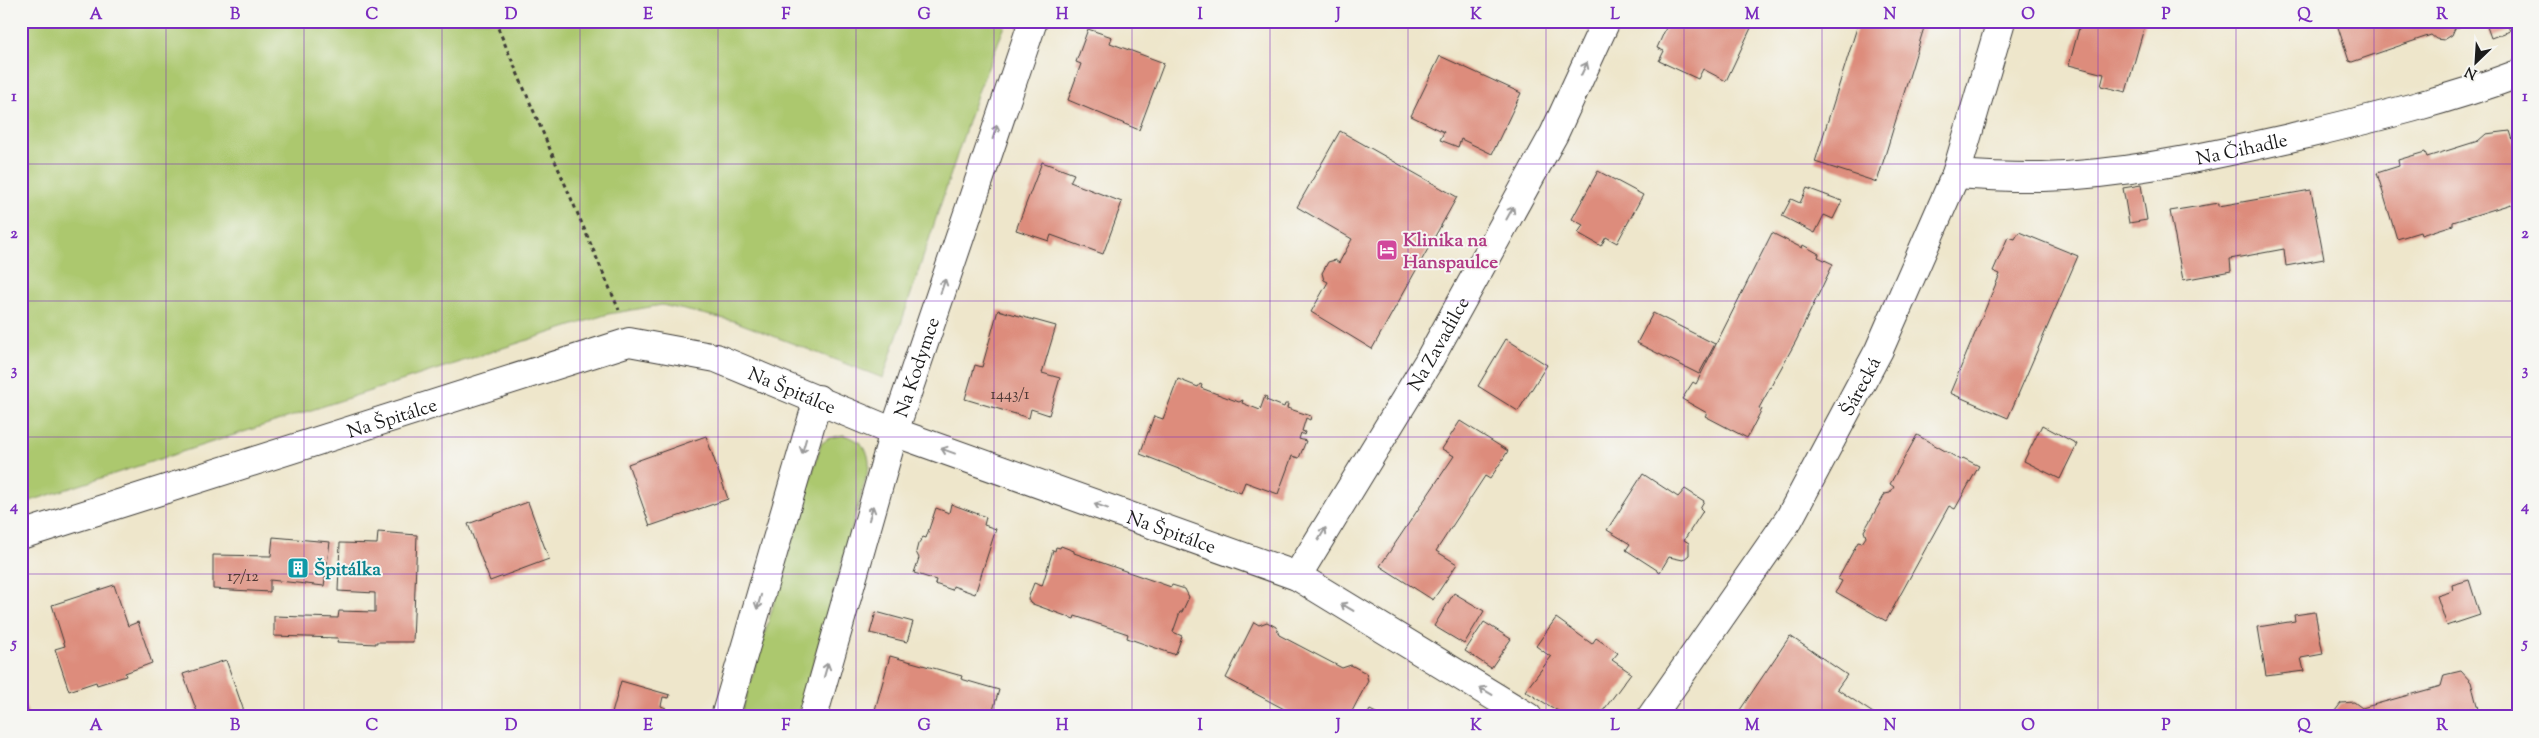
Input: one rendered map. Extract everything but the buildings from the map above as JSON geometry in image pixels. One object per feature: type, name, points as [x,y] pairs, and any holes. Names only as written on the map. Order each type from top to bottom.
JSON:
[{"type":"street","name":"Na Kodymce","points":[[813,717],[894,432],[1033,21]]},
{"type":"street","name":"Na Zavadilce","points":[[1296,576],[1442,337],[1554,134],[1606,21]]},
{"type":"street","name":"Šárecká","points":[[1651,717],[1789,518],[1878,350],[1956,174],[2001,21]]},
{"type":"street","name":"Na Čihadle","points":[[1956,174],[1992,177],[2076,176],[2206,157],[2390,114],[2482,88],[2518,74]]},
{"type":"street","name":"Na Špitálce","points":[[21,535],[629,342],[716,358],[894,432],[1296,576],[1528,717]]},
{"type":"street","points":[[725,717],[818,399]]},
{"type":"path","points":[[495,21],[620,311],[620,317]]},
{"type":"green space","points":[[21,21],[1007,21],[978,92],[883,378],[734,321],[662,305],[608,314],[21,504]]},
{"type":"green space","points":[[843,435],[854,439],[863,446],[868,455],[869,467],[798,717],[740,717],[821,444],[829,438]]},
{"type":"place","name":"Klinika na Hanspaulce","points":[[1387,250]]},
{"type":"place","name":"Špitálka","points":[[298,568]]}]
